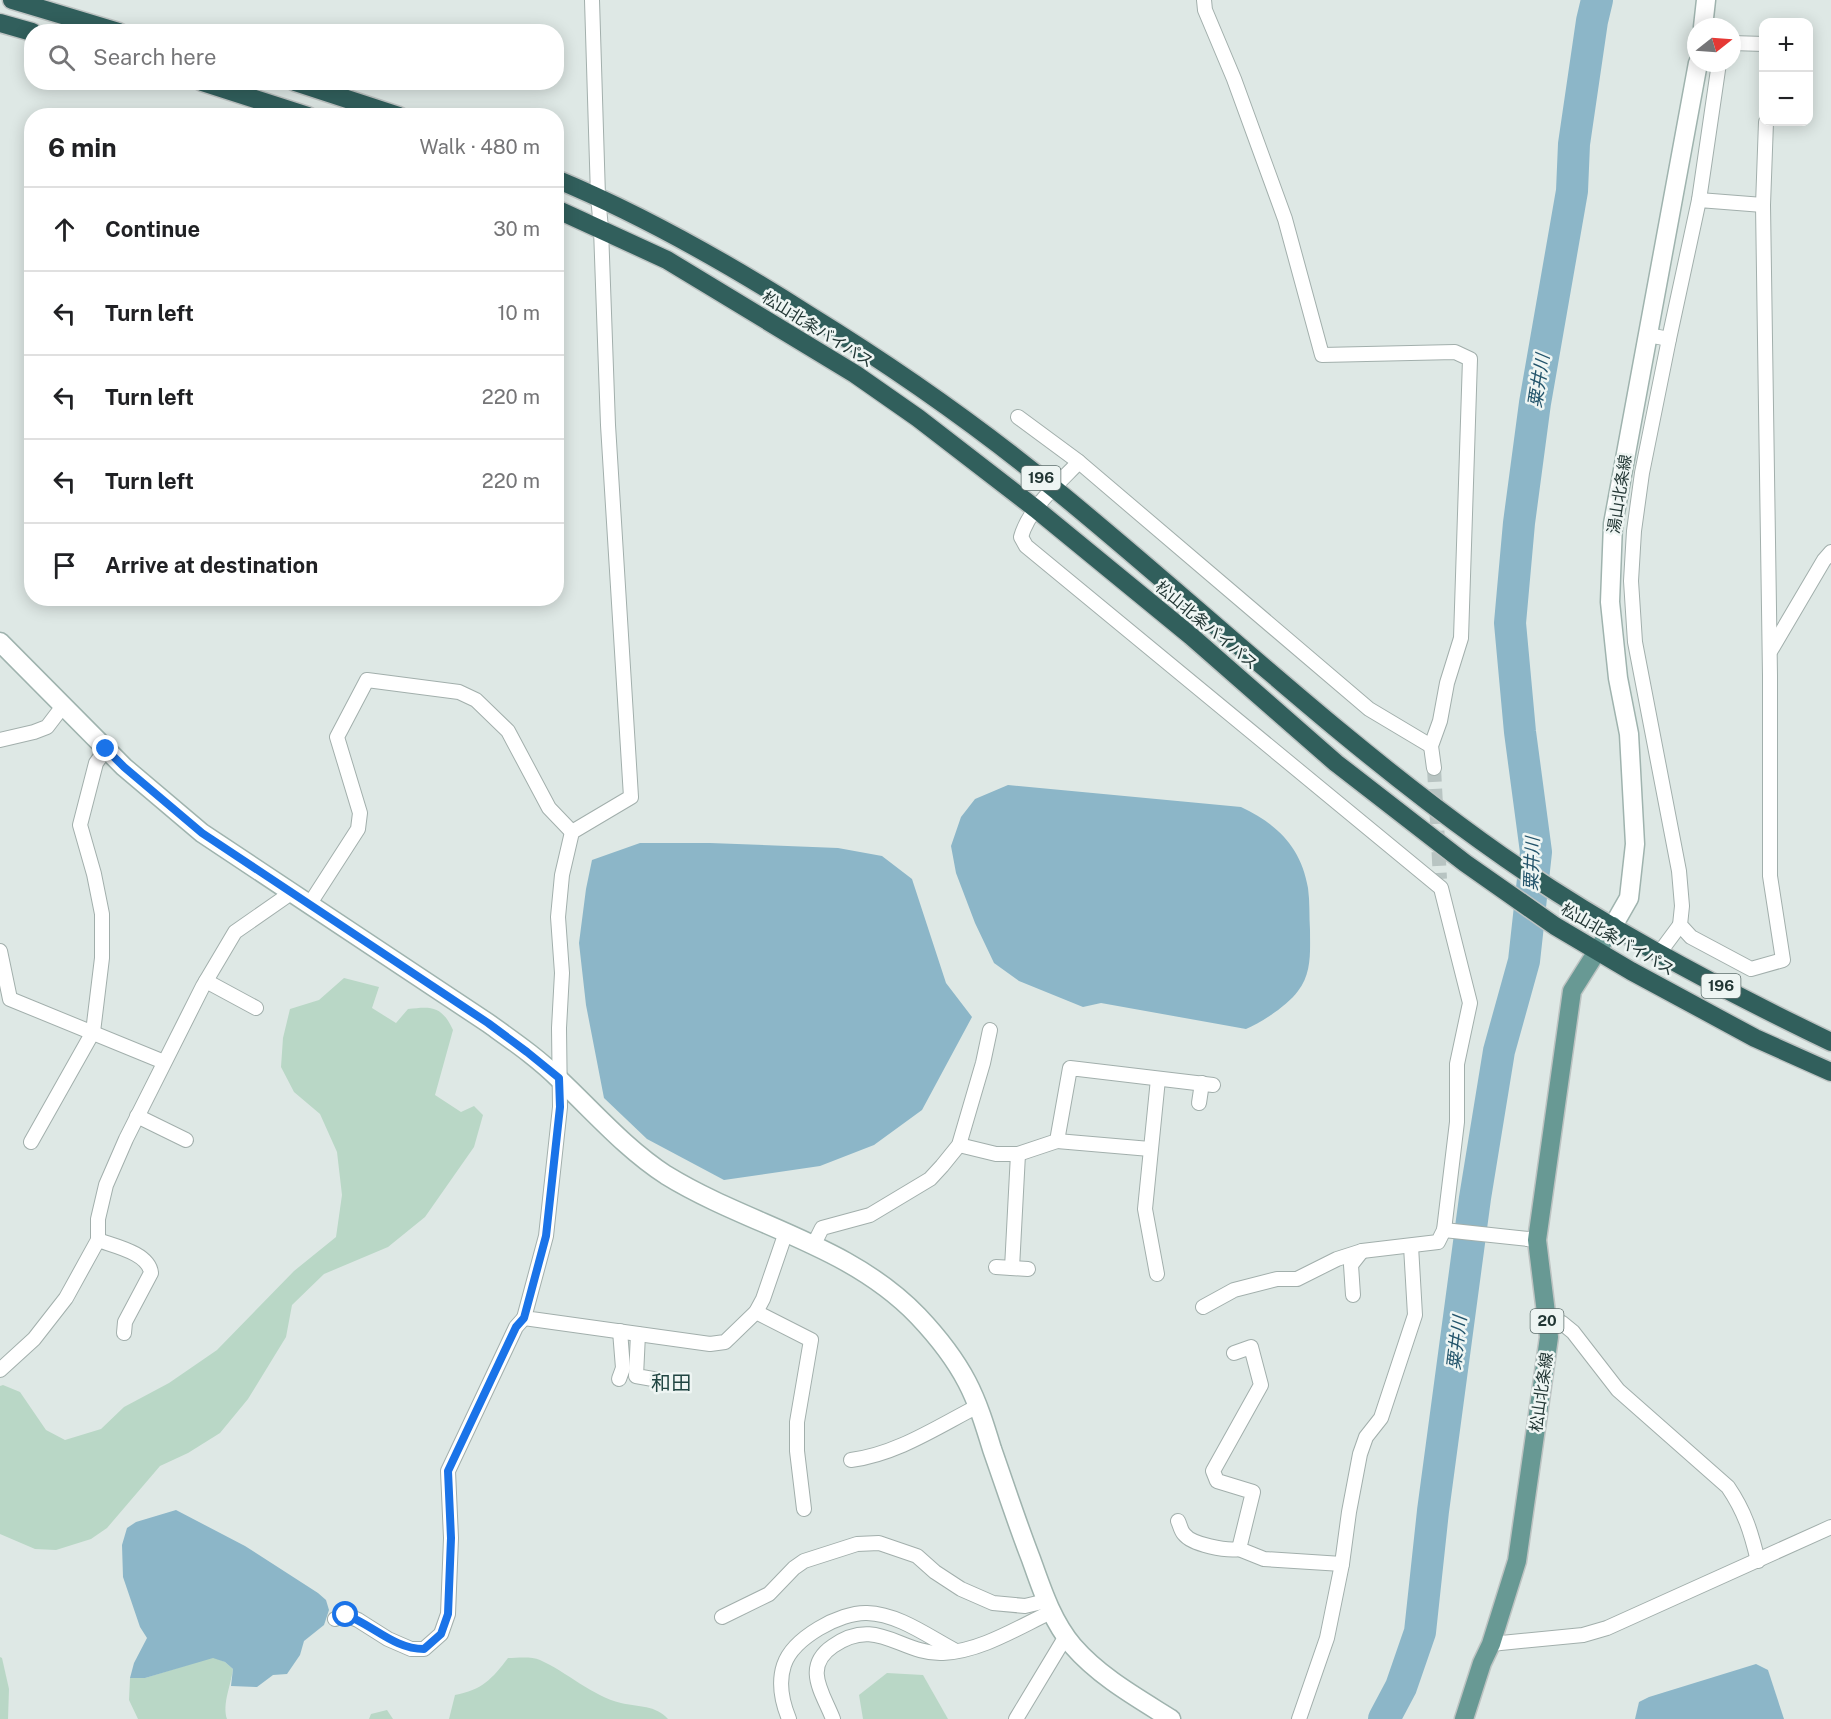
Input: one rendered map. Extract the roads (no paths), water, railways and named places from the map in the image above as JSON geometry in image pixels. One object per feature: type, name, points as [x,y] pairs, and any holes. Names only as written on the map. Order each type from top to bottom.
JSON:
[{"type":"highway","points":[[12,0],[92,24]]},
{"type":"highway","points":[[0,23],[24,30]]},
{"type":"highway","points":[[227,90],[283,108]]},
{"type":"highway","points":[[319,90],[375,108]]},
{"type":"highway","name":"松山北条バイパス","points":[[564,182],[598,196],[743,273],[866,350],[956,412],[1054,488],[1351,740],[1481,842],[1613,926],[1764,1010],[1831,1042]]},
{"type":"highway","name":"松山北条バイパス","points":[[564,212],[667,260],[855,374],[947,439],[1191,636],[1336,763],[1465,862],[1555,926],[1630,971],[1755,1038],[1831,1072]]},
{"type":"main road","name":"松山北条線","points":[[1464,1719],[1517,1561],[1549,1337],[1537,1240],[1572,992],[1613,926]]},
{"type":"street","points":[[335,1619],[346,1615],[411,1649],[424,1649],[441,1634],[448,1614],[451,1538],[448,1471],[516,1327],[524,1318],[546,1236],[560,1107],[562,973],[558,917],[561,875],[572,832],[631,798],[608,424],[592,0]]},
{"type":"street","points":[[1204,0],[1205,9],[1234,80],[1285,219],[1322,355],[1455,352],[1470,359],[1461,638],[1447,683],[1440,721],[1431,746],[1434,768]]},
{"type":"street","points":[[1704,18],[1706,0]]},
{"type":"street","points":[[1741,43],[1759,44]]},
{"type":"street","name":"湯山北条線","points":[[1613,926],[1629,898],[1635,844],[1629,734],[1618,678],[1610,602],[1613,524],[1696,72]]},
{"type":"street","points":[[1660,952],[1680,926],[1682,906],[1679,871],[1635,642],[1631,581],[1634,531],[1642,472],[1699,201],[1718,72]]},
{"type":"street","points":[[1680,926],[1691,937],[1751,969],[1783,960],[1770,876],[1770,652],[1763,205],[1766,126]]},
{"type":"street","points":[[1699,201],[1763,205]]},
{"type":"street","points":[[1648,335],[1669,339]]},
{"type":"street","points":[[1018,417],[1079,462],[1369,709],[1431,746]]},
{"type":"street","points":[[1079,462],[1054,488],[1024,526],[1021,537],[1026,546],[1441,884],[1470,1003],[1457,1064],[1457,1122],[1447,1230],[1438,1242],[1362,1251],[1337,1258],[1297,1279],[1277,1279],[1234,1290],[1203,1307]]},
{"type":"street","points":[[1770,652],[1824,560],[1831,552]]},
{"type":"street","points":[[0,642],[124,767],[202,833],[488,1023],[559,1078],[640,1157],[668,1176],[698,1192],[813,1244],[859,1268],[890,1290],[919,1317],[967,1381],[978,1406],[1048,1606],[1066,1636],[1099,1672],[1171,1719]]},
{"type":"street","points":[[309,904],[358,830],[360,813],[337,737],[367,680],[459,692],[476,700],[508,731],[549,808],[572,832]]},
{"type":"street","points":[[0,740],[47,727],[63,706]]},
{"type":"street","points":[[31,1142],[93,1032],[102,958],[102,914],[94,874],[80,825],[96,763],[106,749]]},
{"type":"street","points":[[0,1370],[34,1339],[66,1298],[98,1240],[98,1219],[106,1185],[164,1062],[206,981],[235,932],[291,893]]},
{"type":"street","points":[[0,951],[10,999],[164,1062]]},
{"type":"street","points":[[206,981],[256,1008]]},
{"type":"street","points":[[813,1244],[822,1228],[870,1215],[930,1179],[958,1145],[984,1063],[990,1030]]},
{"type":"street","points":[[1058,1142],[1070,1068],[1207,1084],[1199,1103]]},
{"type":"street","points":[[1157,1274],[1146,1209],[1158,1079]]},
{"type":"street","points":[[137,1116],[186,1140]]},
{"type":"street","points":[[958,1145],[996,1154],[1018,1154],[1058,1142],[1150,1149]]},
{"type":"street","points":[[1012,1268],[1018,1154]]},
{"type":"street","points":[[1447,1230],[1537,1240]]},
{"type":"street","points":[[524,1318],[710,1344],[725,1342],[756,1312],[763,1299],[786,1232]]},
{"type":"street","points":[[98,1240],[138,1256],[150,1267],[151,1273],[125,1322],[124,1333]]},
{"type":"street","points":[[1299,1719],[1327,1638],[1360,1454],[1366,1437],[1381,1418],[1414,1315],[1411,1246]]},
{"type":"street","points":[[1353,1296],[1351,1264],[1362,1251]]},
{"type":"street","points":[[1140,1263],[1154,1260]]},
{"type":"street","points":[[996,1267],[1028,1269]]},
{"type":"street","points":[[756,1312],[811,1340],[797,1422],[797,1451],[804,1509]]},
{"type":"street","points":[[1547,1321],[1562,1323],[1573,1332],[1618,1390],[1728,1487],[1741,1506],[1750,1527],[1758,1561]]},
{"type":"street","points":[[620,1331],[624,1360],[620,1379]]},
{"type":"street","points":[[638,1334],[636,1376],[681,1384]]},
{"type":"street","points":[[1234,1353],[1251,1347],[1261,1385],[1214,1471],[1217,1481],[1253,1492],[1239,1549]]},
{"type":"street","points":[[851,1460],[870,1458],[891,1451],[978,1406]]},
{"type":"street","points":[[1178,1521],[1183,1533],[1190,1540],[1229,1550],[1239,1549],[1264,1559],[1342,1564]]},
{"type":"street","points":[[1491,1644],[1583,1635],[1607,1628],[1831,1527]]},
{"type":"street","points":[[722,1617],[769,1594],[804,1561],[857,1544],[879,1543],[917,1556],[935,1572],[961,1589],[993,1603],[1048,1606]]},
{"type":"street","points":[[833,1719],[817,1683],[818,1665],[826,1650],[843,1639],[862,1633],[941,1653],[956,1651],[968,1649],[1048,1606]]},
{"type":"street","points":[[789,1719],[780,1688],[785,1664],[796,1647],[827,1623],[845,1616],[867,1613],[895,1620],[956,1651]]},
{"type":"street","points":[[1016,1719],[1066,1636]]},
{"type":"water","points":[[1008,785],[1241,807],[1266,821],[1285,838],[1300,860],[1305,873],[1309,898],[1310,946],[1309,962],[1303,984],[1274,1013],[1246,1029],[1101,1003],[1083,1007],[1019,981],[994,963],[975,923],[956,873],[951,846],[961,817],[975,799]]},
{"type":"water","points":[[640,843],[838,848],[882,856],[912,879],[946,983],[972,1017],[922,1110],[874,1145],[820,1166],[724,1180],[647,1139],[604,1098],[586,1005],[579,943],[592,860]]},
{"type":"water","points":[[176,1510],[245,1546],[326,1600],[329,1610],[324,1625],[304,1641],[300,1655],[287,1674],[273,1675],[257,1687],[231,1686],[233,1669],[225,1662],[213,1658],[145,1678],[130,1678],[134,1663],[147,1638],[140,1627],[123,1577],[122,1545],[127,1528],[136,1522]]},
{"type":"water","points":[[1756,1664],[1768,1670],[1784,1719],[1635,1719],[1639,1702],[1649,1697]]},
{"type":"waterway","name":"粟井川","points":[[1384,1719],[1401,1687],[1420,1632],[1433,1511],[1475,1198],[1499,1051],[1524,961],[1536,852],[1520,732],[1510,623],[1519,523],[1535,403],[1572,191],[1574,144],[1597,0]]},
{"type":"tunnel","points":[[1434,768],[1440,879]]},
{"type":"district","name":"和田","points":[[671,1383]]}]
